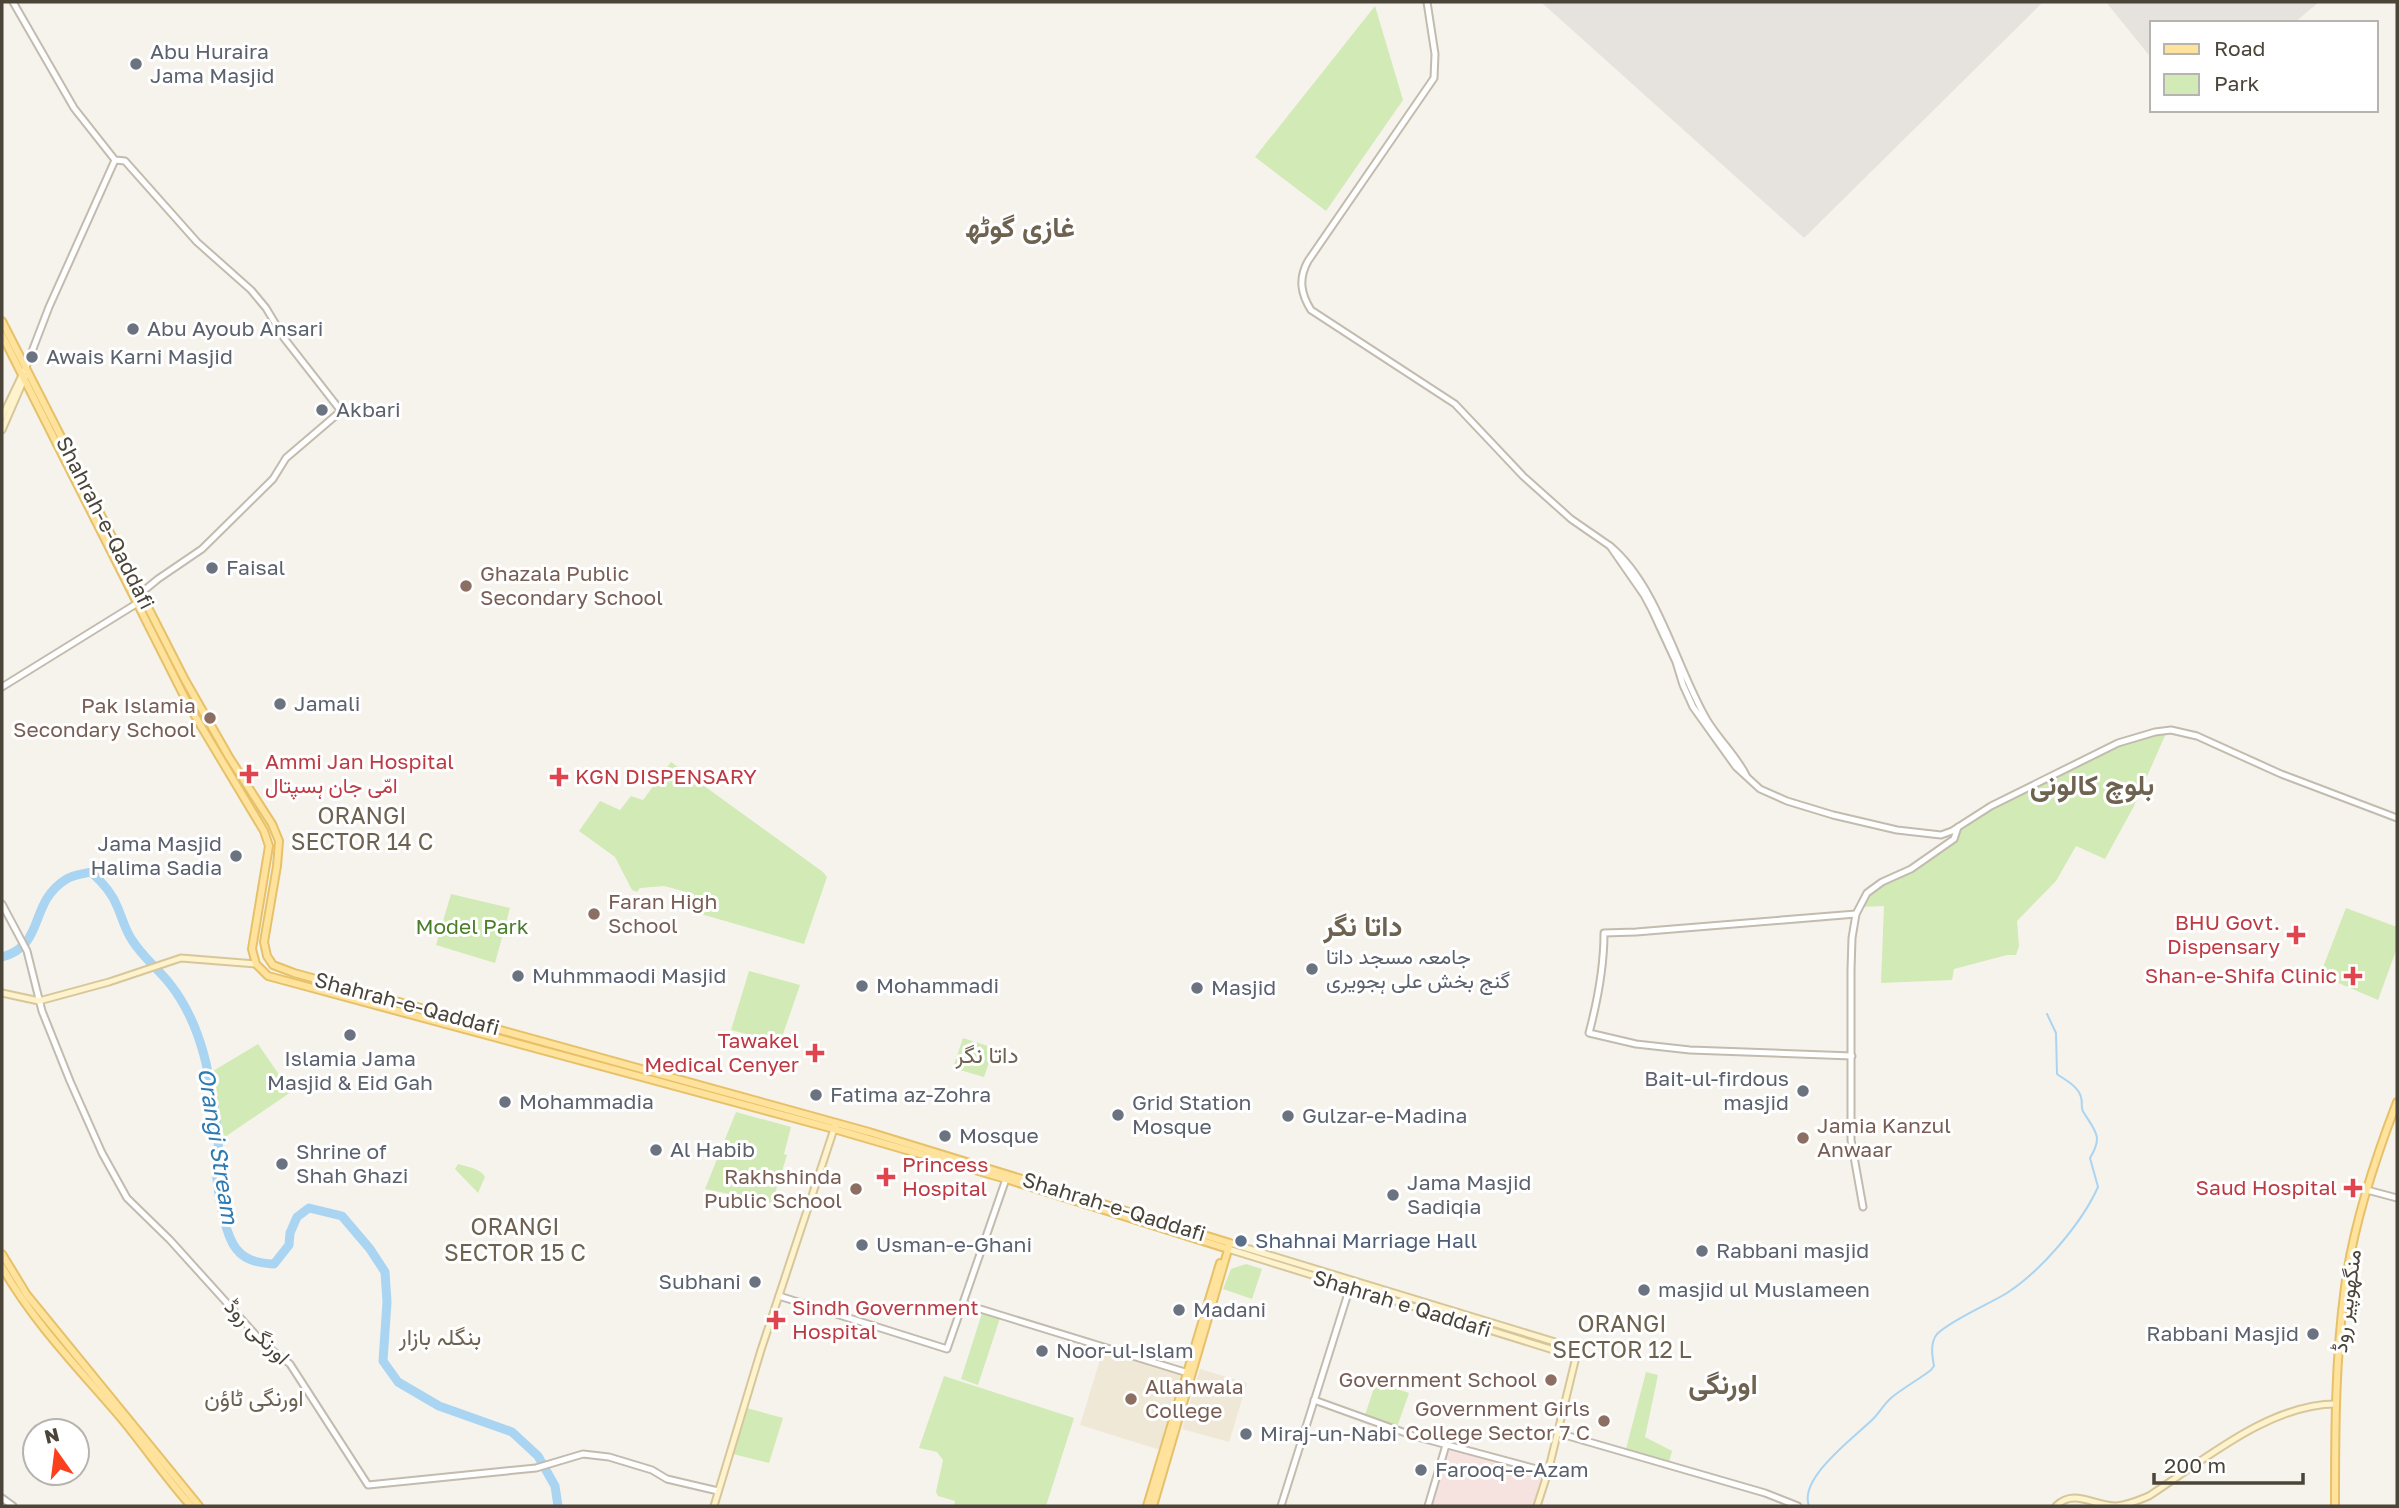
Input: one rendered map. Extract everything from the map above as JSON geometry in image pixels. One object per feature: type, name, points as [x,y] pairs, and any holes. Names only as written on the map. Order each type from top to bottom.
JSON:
[{"type":"main road","name":"Shahrah-e-Qaddafi","points":[[2,321],[24,373],[136,604],[189,706],[264,831],[269,846],[252,949],[256,964],[268,976],[371,998]]},
{"type":"main road","name":"Shahrah-e-Qaddafi","points":[[2,335],[184,677],[229,757],[272,824],[279,841],[278,866],[264,942],[267,956],[273,965],[371,998],[835,1126],[1227,1245]]},
{"type":"main road","points":[[2,417],[24,373]]},
{"type":"main road","points":[[2,430],[24,373]]},
{"type":"main road","points":[[2,993],[39,1001],[181,958],[256,964]]},
{"type":"main road","name":"منگھوپیر روڈ","points":[[2335,1506],[2336,1404],[2346,1284],[2367,1191],[2397,1102]]},
{"type":"main road","name":"Shahrah-e-Qaddafi","points":[[835,1126],[1227,1245]]},
{"type":"main road","points":[[714,1506],[835,1126]]},
{"type":"main road","points":[[1153,1506],[1227,1245]]},
{"type":"main road","name":"Shahrah e Qaddafi","points":[[1227,1245],[1350,1287],[1576,1357]]},
{"type":"main road","name":"Shahrah e Qaddafi","points":[[1227,1245],[1578,1349]]},
{"type":"main road","points":[[2,1254],[27,1295],[199,1506]]},
{"type":"main road","points":[[2,1268],[58,1344],[191,1506]]},
{"type":"main road","points":[[1537,1506],[1576,1357]]},
{"type":"main road","points":[[1147,1506],[1190,1373]]},
{"type":"main road","points":[[2056,1506],[2077,1497],[2116,1506],[2135,1502],[2149,1496],[2228,1443],[2267,1422],[2300,1409],[2336,1404]]},
{"type":"street","points":[[2,687],[136,604],[141,593],[202,549],[274,479],[286,458],[341,411],[284,338],[251,290],[197,242],[125,161],[115,160],[74,108],[13,2]]},
{"type":"street","points":[[1427,2],[1435,54],[1434,78],[1308,261],[1302,276],[1302,292],[1311,310],[1455,404],[1523,477],[1571,519],[1610,546],[1648,603],[1676,662],[1693,707],[1736,767],[1760,789],[1784,800],[1833,815],[1914,833],[1941,835],[1991,806],[2119,743],[2171,730],[2197,736],[2281,774],[2397,818]]},
{"type":"street","points":[[24,373],[49,307],[115,160]]},
{"type":"street","points":[[1863,1207],[1851,1140],[1852,938],[1856,915],[1867,893],[1882,882],[1911,869],[1954,838],[1958,827]]},
{"type":"street","name":"اورنگی روڈ","points":[[2,904],[27,951],[39,1001],[86,1118],[127,1198],[170,1240],[264,1344],[290,1364],[368,1485],[536,1468],[583,1454],[609,1457],[652,1470],[667,1479],[718,1491]]},
{"type":"street","points":[[1852,1056],[1690,1049],[1636,1044],[1589,1033],[1601,984],[1604,933],[1856,915]]},
{"type":"street","points":[[779,1296],[947,1349],[1006,1179]]},
{"type":"street","points":[[2367,1191],[2397,1198]]},
{"type":"street","points":[[1281,1506],[1350,1287]]},
{"type":"street","points":[[964,1304],[1190,1373]]},
{"type":"street","points":[[1576,1357],[1578,1349]]},
{"type":"street","points":[[1314,1400],[1414,1436],[1548,1472]]},
{"type":"street","points":[[1558,1433],[1765,1493],[1798,1506]]},
{"type":"street","points":[[1428,1506],[1446,1445]]},
{"type":"street","points":[[2,1498],[13,1506]]},
{"type":"shaded area","points":[[1541,2],[2043,2],[1804,238]]},
{"type":"shaded area","points":[[2106,2],[2319,2],[2296,21],[2150,21],[2150,57]]},
{"type":"shaded area","name":"Allahwala College","points":[[1103,1350],[1181,1373],[1160,1450],[1080,1425]]},
{"type":"shaded area","points":[[1200,1369],[1247,1383],[1229,1442],[1182,1429]]},
{"type":"shaded area","points":[[1446,1445],[1548,1472],[1537,1506],[1429,1506]]},
{"type":"green space","points":[[1375,6],[1403,100],[1326,211],[1255,157]]},
{"type":"green space","points":[[2167,731],[2134,806],[2105,859],[2076,846],[2056,881],[2017,921],[2019,946],[2016,955],[1954,969],[1952,980],[1881,983],[1884,906],[1860,907],[1867,893],[1882,882],[1912,869],[1954,839],[1958,827],[1991,806],[2119,743]]},
{"type":"green space","points":[[671,762],[827,877],[804,944],[694,912],[694,894],[664,886],[640,888],[637,892],[632,890],[615,857],[579,831],[600,801],[620,810],[631,796],[643,800]]},
{"type":"green space","name":"Model Park","points":[[451,894],[510,908],[495,963],[436,945]]},
{"type":"green space","points":[[2346,908],[2397,927],[2397,948],[2378,1000],[2320,975]]},
{"type":"green space","points":[[749,971],[800,985],[780,1043],[731,1030]]},
{"type":"green space","points":[[963,1038],[994,1048],[984,1077],[953,1068]]},
{"type":"green space","points":[[258,1044],[291,1092],[222,1139],[213,1071]]},
{"type":"green space","points":[[736,1112],[791,1127],[784,1154],[787,1155],[772,1203],[705,1189]]},
{"type":"green space","points":[[458,1164],[483,1174],[485,1177],[478,1193],[455,1169]]},
{"type":"green space","points":[[1246,1264],[1262,1269],[1252,1299],[1223,1289],[1231,1269]]},
{"type":"green space","points":[[983,1310],[1001,1315],[978,1385],[961,1379]]},
{"type":"green space","points":[[1646,1372],[1658,1375],[1645,1437],[1672,1451],[1669,1462],[1626,1449]]},
{"type":"green space","points":[[944,1376],[1074,1418],[1046,1506],[954,1506],[955,1501],[938,1496],[936,1492],[943,1460],[937,1452],[919,1448]]},
{"type":"green space","points":[[1376,1382],[1409,1393],[1396,1430],[1364,1418]]},
{"type":"green space","points":[[743,1407],[783,1418],[769,1463],[729,1453]]},
{"type":"waterway","name":"Orangi Stream","points":[[2,957],[16,951],[32,934],[53,890],[71,877],[91,872],[112,896],[136,946],[170,984],[191,1018],[209,1075],[218,1139],[218,1185],[226,1227],[233,1244],[250,1260],[274,1264],[289,1245],[290,1233],[297,1217],[309,1208],[342,1216],[370,1249],[385,1272],[387,1302],[383,1361],[398,1382],[439,1406],[512,1432],[538,1456],[555,1486],[558,1506]]},
{"type":"waterway","points":[[1809,1506],[1808,1495],[1812,1483],[1830,1458],[1873,1419],[1891,1398],[1934,1366],[1932,1345],[1937,1334],[2020,1284],[2047,1259],[2071,1231],[2098,1187],[2090,1158],[2096,1145],[2096,1135],[2083,1111],[2079,1093],[2057,1074],[2056,1033],[2047,1014]]},
{"type":"place","name":"Abu Huraira Jama Masjid","points":[[136,64]]},
{"type":"place","name":"Abu Ayoub Ansari","points":[[133,329]]},
{"type":"place","name":"Awais Karni Masjid","points":[[32,357]]},
{"type":"place","name":"Akbari","points":[[322,410]]},
{"type":"place","name":"Faisal","points":[[212,568]]},
{"type":"place","name":"Ghazala Public Secondary School","points":[[466,586]]},
{"type":"place","name":"Jamali","points":[[280,704]]},
{"type":"place","name":"Pak Islamia Secondary School","points":[[210,718]]},
{"type":"place","name":"Ammi Jan Hospital امّی جان ہسپتال","points":[[249,774]]},
{"type":"place","name":"KGN DISPENSARY","points":[[559,777]]},
{"type":"place","name":"Jama Masjid Halima Sadia","points":[[236,856]]},
{"type":"place","name":"Faran High School","points":[[594,914]]},
{"type":"place","name":"BHU Govt. Dispensary","points":[[2296,935]]},
{"type":"place","name":"جامعہ مسجد داتا گنج بخش علی ہجویری","points":[[1312,969]]},
{"type":"place","name":"Muhmmaodi Masjid","points":[[518,976]]},
{"type":"place","name":"Shan-e-Shifa Clinic","points":[[2353,976]]},
{"type":"place","name":"Mohammadi","points":[[862,986]]},
{"type":"place","name":"Masjid","points":[[1197,988]]},
{"type":"place","name":"Islamia Jama Masjid & Eid Gah","points":[[350,1035]]},
{"type":"place","name":"Tawakel Medical Cenyer","points":[[815,1053]]},
{"type":"place","name":"Bait-ul-firdous masjid","points":[[1803,1091]]},
{"type":"place","name":"Fatima az-Zohra","points":[[816,1095]]},
{"type":"place","name":"Mohammadia","points":[[505,1102]]},
{"type":"place","name":"Grid Station Mosque","points":[[1118,1115]]},
{"type":"place","name":"Gulzar-e-Madina","points":[[1288,1116]]},
{"type":"place","name":"Mosque","points":[[945,1136]]},
{"type":"place","name":"Jamia Kanzul Anwaar","points":[[1803,1138]]},
{"type":"place","name":"Al Habib","points":[[656,1150]]},
{"type":"place","name":"Shrine of Shah Ghazi","points":[[282,1164]]},
{"type":"place","name":"Princess Hospital","points":[[886,1177]]},
{"type":"place","name":"Saud Hospital","points":[[2353,1188]]},
{"type":"place","name":"Rakhshinda Public School","points":[[856,1189]]},
{"type":"place","name":"Jama Masjid Sadiqia","points":[[1393,1195]]},
{"type":"place","name":"Shahnai Marriage Hall","points":[[1241,1241]]},
{"type":"place","name":"Usman-e-Ghani","points":[[862,1245]]},
{"type":"place","name":"Rabbani masjid","points":[[1702,1251]]},
{"type":"place","name":"Subhani","points":[[755,1282]]},
{"type":"place","name":"masjid ul Muslameen","points":[[1644,1290]]},
{"type":"place","name":"Madani","points":[[1179,1310]]},
{"type":"place","name":"Sindh Government Hospital","points":[[776,1320]]},
{"type":"place","name":"Rabbani Masjid","points":[[2313,1334]]},
{"type":"place","name":"Noor-ul-Islam","points":[[1042,1351]]},
{"type":"place","name":"Government School","points":[[1551,1380]]},
{"type":"place","name":"Allahwala College","points":[[1131,1399]]},
{"type":"place","name":"Government Girls College Sector 7 C","points":[[1604,1421]]},
{"type":"place","name":"Miraj-un-Nabi","points":[[1246,1434]]},
{"type":"place","name":"Farooq-e-Azam","points":[[1421,1470]]},
{"type":"district","name":"غازی گوٹھ","points":[[1020,227]]},
{"type":"district","name":"بلوچ کالونی","points":[[2092,785]]},
{"type":"district","name":"ORANGI SECTOR 14 C","points":[[362,829]]},
{"type":"district","name":"داتا نگر","points":[[1363,926]]},
{"type":"district","name":"داتا نگر","points":[[987,1055]]},
{"type":"district","name":"ORANGI SECTOR 15 C","points":[[515,1240]]},
{"type":"district","name":"بنگلہ بازار","points":[[440,1337]]},
{"type":"district","name":"ORANGI SECTOR 12 L","points":[[1622,1337]]},
{"type":"district","name":"اورنگی","points":[[1723,1384]]},
{"type":"district","name":"اورنگی ٹاؤن","points":[[254,1398]]}]
